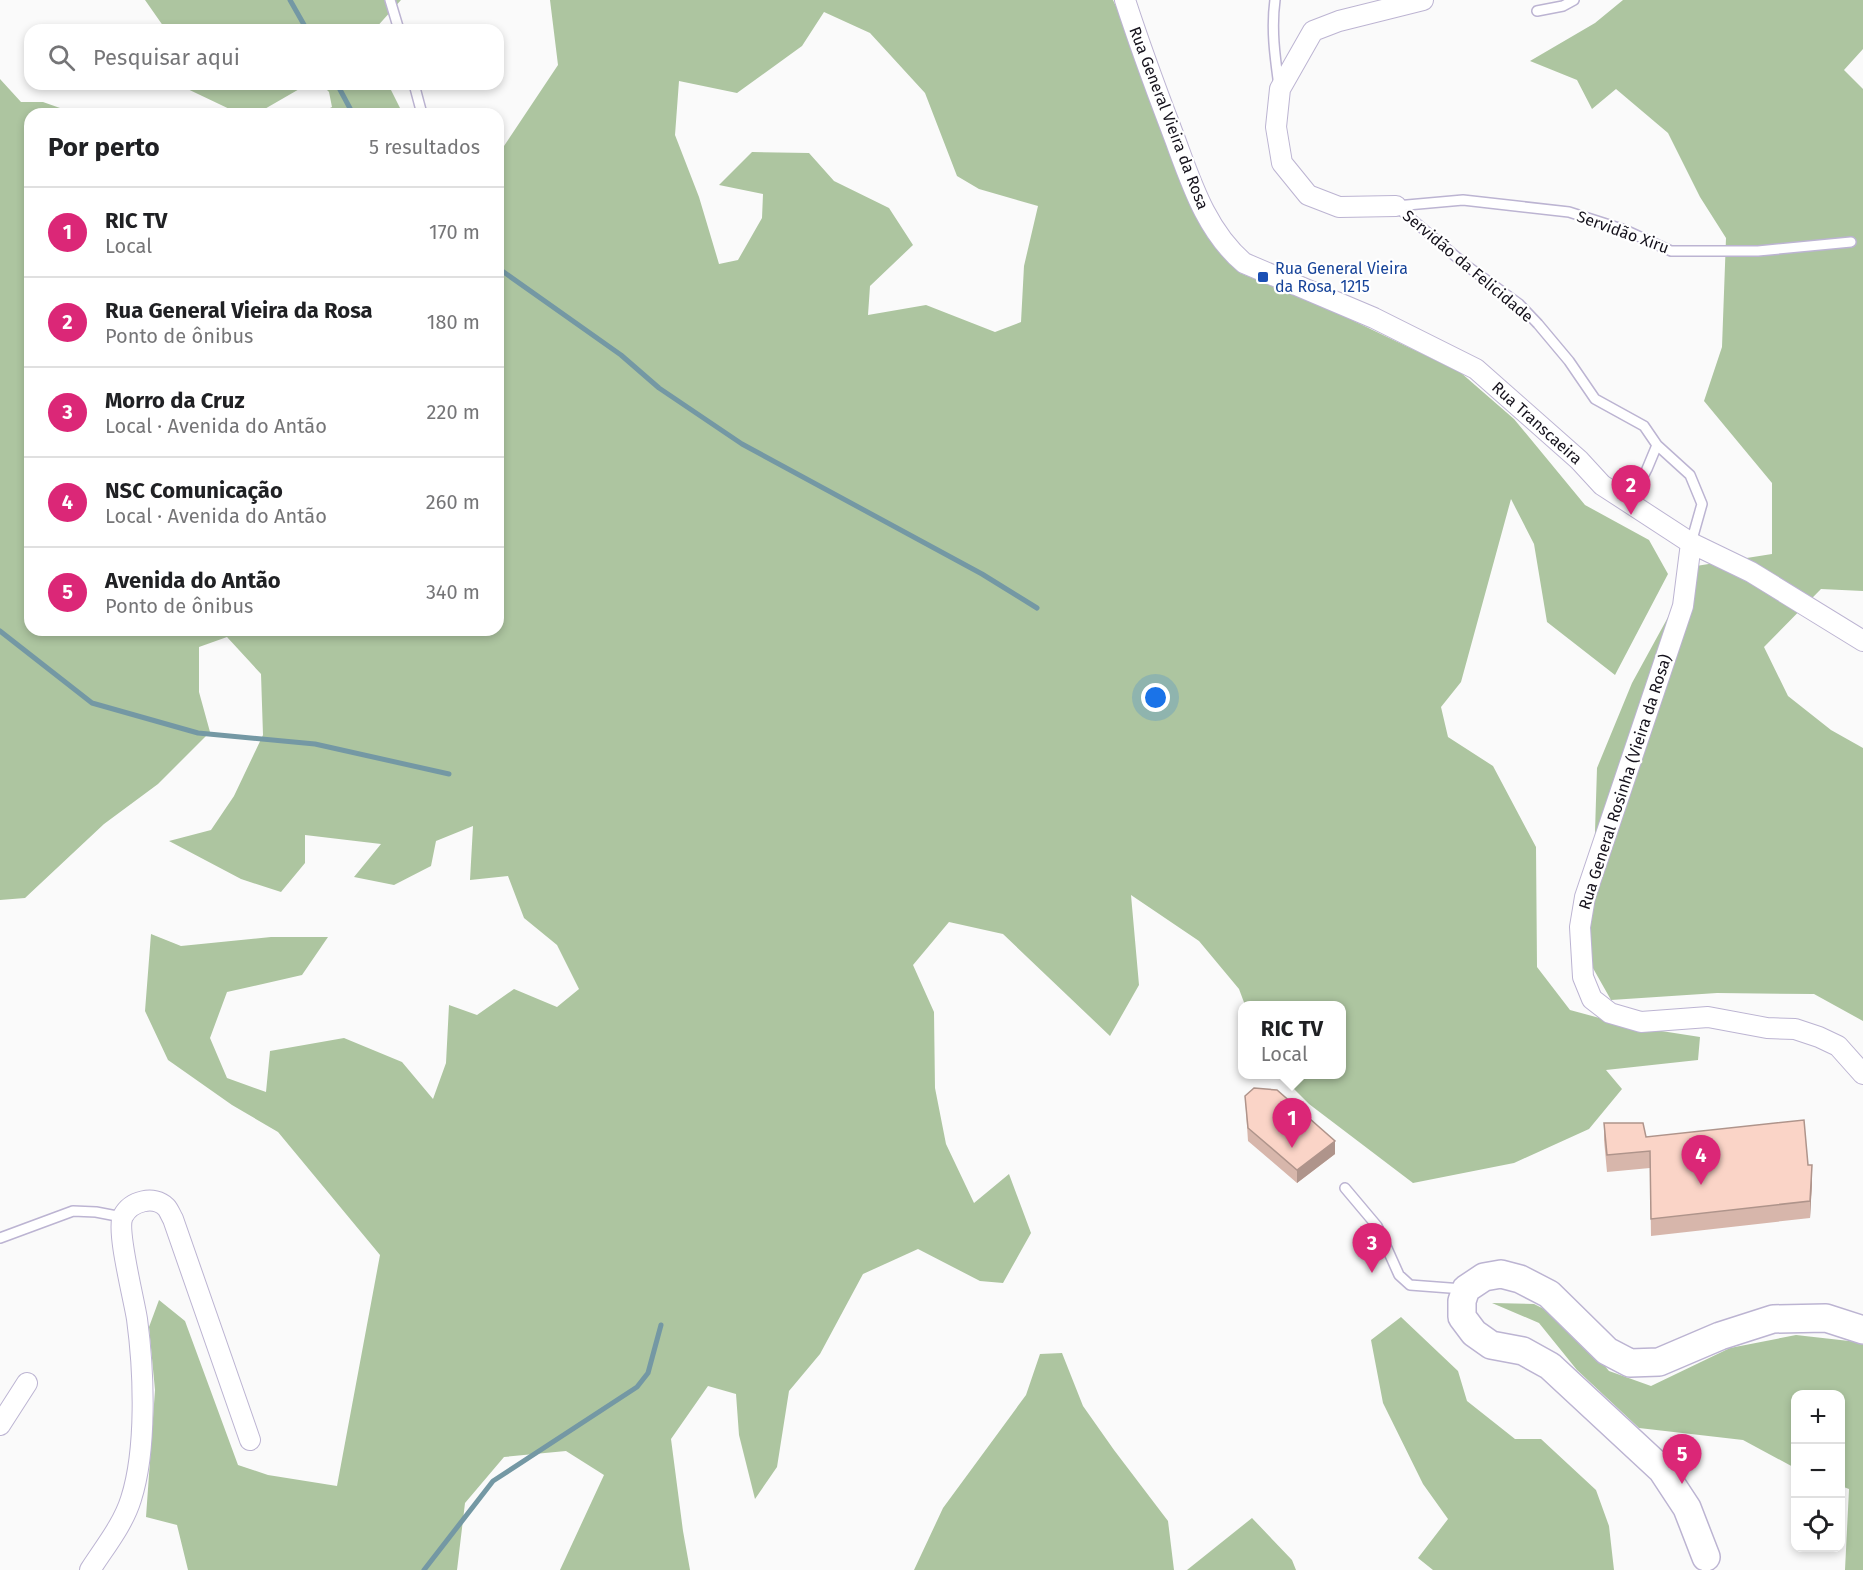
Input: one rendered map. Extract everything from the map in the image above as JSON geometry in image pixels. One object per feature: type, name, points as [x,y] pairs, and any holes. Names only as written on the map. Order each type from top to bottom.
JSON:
[{"type":"street","name":"Rua General Vieira da Rosa","points":[[1125,0],[1139,44],[1198,200],[1213,227],[1231,252],[1251,267],[1374,318]]},
{"type":"street","name":"Servidão da Felicidade","points":[[1396,206],[1339,207],[1308,195],[1282,163],[1276,126],[1280,89],[1313,32],[1339,21],[1423,0]]},
{"type":"street","name":"Rua Transcaeira","points":[[1374,318],[1476,369],[1579,460],[1602,485],[1691,543]]},
{"type":"street","points":[[1691,543],[1751,572],[1863,641]]},
{"type":"street","name":"Rua General Rosinha (Vieira da Rosa)","points":[[1691,543],[1683,606],[1585,897],[1580,927],[1583,977],[1592,999],[1610,1013],[1641,1022],[1708,1017],[1767,1028],[1795,1029],[1838,1046],[1863,1074]]},
{"type":"street","points":[[90,1570],[131,1501],[140,1453],[141,1350],[122,1232],[122,1217],[130,1207],[143,1201],[156,1201],[166,1207],[173,1219],[250,1440]]},
{"type":"street","points":[[1706,1557],[1687,1508],[1662,1470],[1550,1366],[1523,1351],[1491,1345],[1474,1333],[1462,1317],[1462,1301],[1466,1289],[1484,1277],[1501,1274],[1520,1279],[1549,1294],[1607,1351],[1630,1363],[1659,1362],[1720,1336],[1773,1319],[1826,1318],[1863,1329]]},
{"type":"street","points":[[0,1425],[27,1383]]},
{"type":"lane","points":[[390,0],[397,24]]},
{"type":"lane","points":[[1275,0],[1272,25],[1280,89]]},
{"type":"lane","points":[[1537,12],[1563,6],[1574,0]]},
{"type":"lane","points":[[416,90],[420,108]]},
{"type":"lane","name":"Servidão Xiru","points":[[1396,206],[1462,200],[1569,212],[1624,230],[1671,251],[1758,251],[1851,242]]},
{"type":"lane","name":"Servidão da Felicidade","points":[[1396,206],[1467,267],[1519,304],[1563,354],[1595,399],[1644,426],[1657,445],[1690,475],[1702,504],[1691,543]]},
{"type":"lane","points":[[1629,503],[1657,445]]},
{"type":"lane","points":[[1345,1188],[1377,1226],[1399,1275],[1410,1285],[1466,1289]]},
{"type":"lane","points":[[0,1238],[73,1212],[96,1212],[122,1217]]},
{"type":"green space","points":[[145,0],[401,0],[379,24],[162,24]]},
{"type":"green space","points":[[550,0],[1113,0],[1162,102],[1193,205],[1240,273],[1331,310],[1460,372],[1514,419],[1585,505],[1649,540],[1668,574],[1615,675],[1547,622],[1534,544],[1511,499],[1461,682],[1441,707],[1448,737],[1493,766],[1536,847],[1537,967],[1570,1010],[1629,1026],[1700,1037],[1698,1060],[1606,1070],[1622,1089],[1589,1129],[1514,1163],[1413,1183],[1309,1104],[1284,1079],[1346,1079],[1346,1001],[1244,1001],[1239,989],[1199,941],[1131,895],[1139,985],[1110,1036],[1003,934],[949,922],[913,965],[934,1012],[935,1088],[946,1144],[974,1203],[1009,1174],[1031,1233],[1003,1283],[980,1281],[918,1249],[863,1274],[820,1354],[789,1391],[777,1467],[755,1499],[739,1435],[736,1394],[708,1386],[671,1439],[690,1570],[560,1570],[604,1475],[566,1451],[504,1457],[465,1503],[457,1570],[188,1570],[177,1525],[146,1517],[155,1390],[149,1327],[159,1300],[185,1321],[238,1465],[268,1475],[337,1486],[380,1255],[278,1132],[232,1105],[168,1060],[145,1011],[151,934],[181,946],[271,937],[328,937],[302,975],[227,992],[210,1038],[227,1078],[266,1092],[270,1051],[344,1038],[402,1062],[433,1099],[446,1063],[449,1005],[477,1015],[514,989],[557,1007],[579,989],[557,945],[524,918],[508,876],[470,880],[473,826],[436,841],[431,866],[394,885],[354,877],[381,844],[305,835],[305,863],[281,892],[241,879],[169,841],[211,830],[234,796],[263,735],[261,674],[227,637],[199,647],[199,692],[210,732],[158,784],[104,824],[25,898],[0,900],[0,79],[21,102],[43,102],[60,108],[24,108],[24,636],[504,636],[504,146],[558,65]],"holes":[[[824,12],[870,33],[925,93],[957,176],[979,189],[1038,206],[1024,266],[1021,322],[995,332],[926,305],[868,315],[870,286],[913,245],[889,208],[834,181],[809,153],[752,152],[719,185],[763,194],[762,218],[738,260],[719,264],[699,197],[675,135],[679,81],[737,93],[802,46]]]},
{"type":"green space","points":[[1623,0],[1863,0],[1863,49],[1844,70],[1863,89],[1863,591],[1821,589],[1764,647],[1788,696],[1831,730],[1863,748],[1863,1021],[1814,994],[1717,993],[1611,1000],[1585,954],[1593,895],[1597,768],[1632,683],[1696,566],[1772,554],[1772,483],[1704,401],[1722,347],[1726,238],[1700,197],[1668,133],[1616,89],[1592,109],[1577,80],[1530,61],[1595,23]]},
{"type":"green space","points":[[190,90],[298,90],[266,108],[227,108]]},
{"type":"green space","points":[[327,90],[391,90],[400,108],[330,108],[332,107]]},
{"type":"green space","points":[[1492,1303],[1534,1304],[1566,1320],[1609,1371],[1651,1386],[1730,1348],[1796,1335],[1858,1342],[1863,1345],[1863,1570],[1845,1570],[1849,1489],[1845,1488],[1845,1390],[1791,1390],[1791,1466],[1743,1440],[1639,1428],[1577,1370],[1539,1323]]},
{"type":"green space","points":[[1401,1317],[1458,1371],[1467,1401],[1515,1439],[1541,1439],[1596,1490],[1609,1526],[1614,1570],[1433,1570],[1418,1558],[1448,1519],[1423,1484],[1383,1403],[1371,1340]]},
{"type":"green space","points":[[1062,1353],[1083,1406],[1168,1521],[1174,1570],[914,1570],[943,1508],[1026,1395],[1040,1354]]},
{"type":"green space","points":[[1252,1518],[1292,1560],[1296,1570],[1187,1570]]},
{"type":"building","points":[[1254,1088],[1277,1090],[1335,1141],[1297,1170],[1248,1128],[1245,1096]]},
{"type":"building","points":[[1804,1120],[1808,1165],[1812,1165],[1810,1201],[1651,1219],[1650,1151],[1607,1155],[1604,1123],[1643,1123],[1646,1137]]},
{"type":"waterway","points":[[290,0],[304,24]]},
{"type":"waterway","points":[[340,90],[350,108]]},
{"type":"waterway","points":[[504,272],[621,355],[659,388],[742,444],[982,574],[1037,608]]},
{"type":"waterway","points":[[0,631],[92,703],[198,733],[315,744],[449,774]]},
{"type":"waterway","points":[[424,1570],[493,1481],[637,1387],[648,1373],[661,1325]]},
{"type":"place","name":"Rua General Vieira da Rosa, 1215","points":[[1263,277]]},
{"type":"place","name":"Rua General Vieira da Rosa","points":[[1631,515]]},
{"type":"place","name":"RIC TV","points":[[1292,1148]]},
{"type":"place","name":"NSC Comunicação","points":[[1701,1185]]},
{"type":"place","name":"Morro da Cruz","points":[[1372,1273]]},
{"type":"place","name":"Avenida do Antão","points":[[1682,1484]]}]
